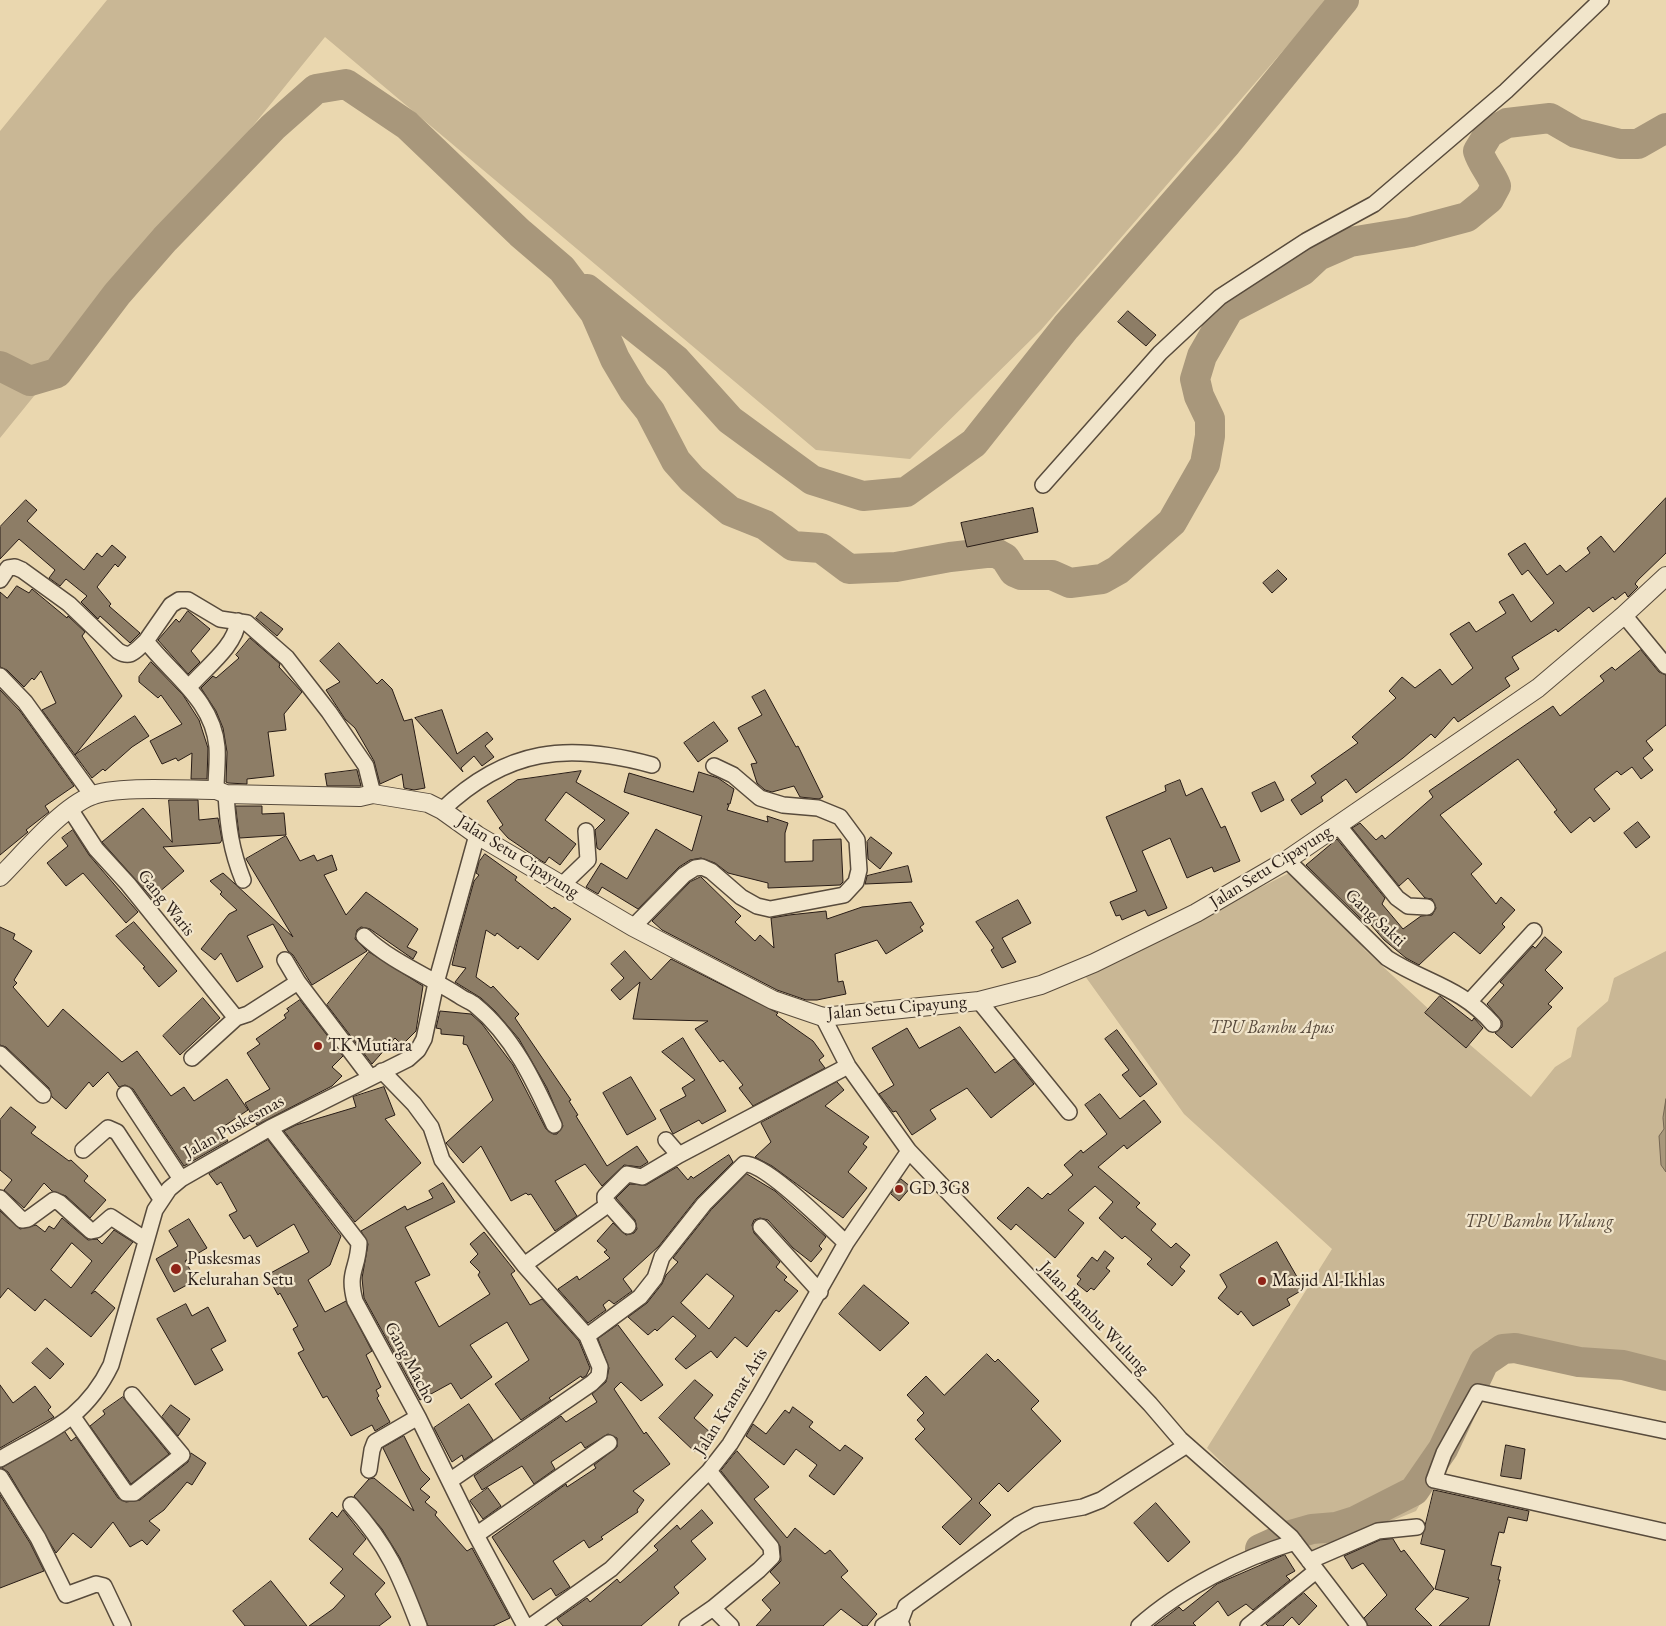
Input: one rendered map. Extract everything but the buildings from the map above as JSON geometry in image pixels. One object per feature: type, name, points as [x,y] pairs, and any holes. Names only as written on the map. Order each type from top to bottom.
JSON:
[{"type":"street","points":[[1042,485],[1160,353],[1220,297],[1306,241],[1374,204],[1506,91],[1601,0]]},
{"type":"street","points":[[0,580],[8,568],[22,570],[69,604],[118,651],[126,656],[131,656],[146,641],[171,605],[180,600],[188,600],[220,619],[238,620],[247,623],[287,658],[329,712],[366,766],[373,794]]},
{"type":"street","name":"Jalan Setu Cipayung","points":[[0,876],[70,808],[92,795],[114,791],[221,792],[360,798],[373,794],[428,803],[561,886],[633,927],[773,1000],[823,1017],[979,1000],[1041,985],[1094,963],[1196,913],[1288,860],[1538,688],[1664,583]]},
{"type":"street","points":[[1624,615],[1666,666]]},
{"type":"street","points":[[189,687],[237,632],[238,620]]},
{"type":"street","points":[[146,641],[161,661],[189,687],[204,707],[217,746],[221,792],[232,854],[243,880]]},
{"type":"street","points":[[0,676],[25,702],[92,795]]},
{"type":"street","points":[[442,810],[463,790],[494,770],[514,762],[539,756],[568,752],[584,753],[652,765]]},
{"type":"street","points":[[633,927],[684,875],[695,868],[702,867],[710,871],[742,897],[757,906],[770,909],[844,895],[856,882],[859,870],[857,840],[840,817],[818,808],[783,805],[760,798],[733,775],[714,766]]},
{"type":"street","name":"Gang Waris","points":[[70,808],[96,849],[128,884],[236,1018]]},
{"type":"street","points":[[1338,825],[1397,898],[1408,906],[1426,908]]},
{"type":"street","points":[[561,886],[588,860],[586,831]]},
{"type":"street","name":"Jalan Puskesmas","points":[[0,1459],[73,1417],[95,1393],[111,1365],[146,1240],[161,1199],[180,1178],[270,1128],[408,1059],[421,1045],[477,835]]},
{"type":"street","name":"Gang Sakti","points":[[1288,860],[1387,958],[1405,970],[1452,990],[1470,1001],[1493,1024]]},
{"type":"street","points":[[1470,1001],[1534,931]]},
{"type":"street","points":[[364,936],[390,958],[474,1004],[502,1032],[531,1075],[554,1125]]},
{"type":"street","points":[[285,960],[298,982],[376,1074],[414,1104],[431,1127],[442,1160],[524,1265],[587,1336],[600,1367],[599,1376],[451,1480]]},
{"type":"street","points":[[192,1058],[236,1018],[248,1014],[298,982]]},
{"type":"street","points":[[979,1000],[1069,1112]]},
{"type":"street","name":"Jalan Bambu Wulung","points":[[823,1017],[848,1066],[909,1150],[1187,1445],[1293,1540],[1359,1626]]},
{"type":"street","points":[[0,1054],[43,1095]]},
{"type":"street","points":[[628,1226],[609,1204],[605,1196],[627,1174],[642,1177],[848,1066]]},
{"type":"street","points":[[125,1094],[180,1178]]},
{"type":"street","points":[[83,1150],[108,1128],[116,1132],[161,1199]]},
{"type":"street","name":"Gang Macho","points":[[270,1128],[359,1243],[358,1256],[350,1284],[355,1301],[451,1480],[476,1535],[525,1626]]},
{"type":"street","points":[[666,1140],[680,1155]]},
{"type":"street","name":"Jalan Kramat Aris","points":[[531,1626],[611,1568],[709,1472],[730,1444],[820,1292],[846,1243],[909,1150]]},
{"type":"street","points":[[587,1336],[640,1297],[655,1278],[662,1257],[704,1204],[744,1164],[756,1167],[788,1190],[846,1243]]},
{"type":"street","points":[[0,1198],[22,1220],[28,1219],[54,1200],[60,1203],[91,1231],[96,1230],[111,1216],[146,1240]]},
{"type":"street","points":[[524,1265],[609,1204]]},
{"type":"street","points":[[761,1227],[820,1292]]},
{"type":"street","points":[[1666,1431],[1478,1392],[1444,1453],[1434,1480],[1666,1532]]},
{"type":"street","points":[[73,1417],[126,1494],[134,1494],[182,1455],[132,1395]]},
{"type":"street","points":[[369,1470],[375,1442],[418,1417]]},
{"type":"street","points":[[476,1535],[608,1443]]},
{"type":"street","points":[[882,1626],[902,1621],[906,1606],[1018,1525],[1037,1515],[1083,1507],[1101,1500],[1187,1445]]},
{"type":"street","points":[[686,1626],[713,1608],[759,1570],[772,1557],[773,1552],[709,1472]]},
{"type":"street","points":[[0,1477],[38,1538],[66,1595],[96,1584],[104,1586],[123,1626]]},
{"type":"street","points":[[352,1505],[374,1530],[388,1552],[419,1626]]},
{"type":"street","points":[[1248,1626],[1312,1566],[1378,1531],[1418,1527]]},
{"type":"street","points":[[1139,1626],[1179,1597],[1214,1577],[1262,1552],[1293,1540]]},
{"type":"street","points":[[713,1608],[731,1626]]},
{"type":"green space","points":[[107,0],[1327,0],[1041,330],[910,459],[816,450],[325,37],[0,438],[0,131]]},
{"type":"green space","name":"TPU Bambu Wulung","points":[[1297,869],[1365,950],[1434,1014],[1531,1097],[1555,1067],[1571,1057],[1577,1028],[1608,1001],[1614,978],[1666,951],[1666,1370],[1487,1341],[1457,1441],[1416,1511],[1314,1553],[1207,1448],[1332,1249],[1184,1114],[1085,976]]},
{"type":"shaded area","points":[[1666,1099],[1666,1172],[1661,1165],[1659,1136],[1664,1129],[1663,1118]]},
{"type":"waterway","points":[[587,289],[676,360],[730,420],[812,480],[863,496],[906,492],[974,443],[1066,327],[1227,143],[1344,0]]},
{"type":"waterway","points":[[0,366],[30,381],[57,373],[117,294],[165,239],[273,127],[316,89],[346,84],[407,125],[520,233],[562,269],[595,313],[615,359],[634,391],[650,411],[676,461],[692,479],[730,511],[765,525],[793,546],[821,548],[849,569],[896,567],[950,557],[996,553],[1005,558],[1014,572],[1021,575],[1052,575],[1070,583],[1102,579],[1118,570],[1172,522],[1205,464],[1210,436],[1210,419],[1199,396],[1195,379],[1202,356],[1229,309],[1302,271],[1318,256],[1350,242],[1411,232],[1467,217],[1489,199],[1496,186],[1478,151],[1489,133],[1507,123],[1550,118],[1576,133],[1620,144],[1638,144],[1666,128]]},
{"type":"waterway","points":[[1260,1549],[1291,1535],[1312,1529],[1336,1527],[1355,1521],[1414,1491],[1443,1449],[1484,1362],[1503,1349],[1515,1348],[1579,1362],[1623,1365],[1666,1376]]},
{"type":"place","name":"TK Mutiara","points":[[318,1046]]},
{"type":"place","name":"GD 3G8","points":[[899,1189]]},
{"type":"place","name":"Puskesmas Kelurahan Setu","points":[[176,1269]]},
{"type":"place","name":"Masjid Al-Ikhlas","points":[[1262,1281]]},
{"type":"park label","name":"TPU Bambu Apus","points":[[1272,1028]]}]
